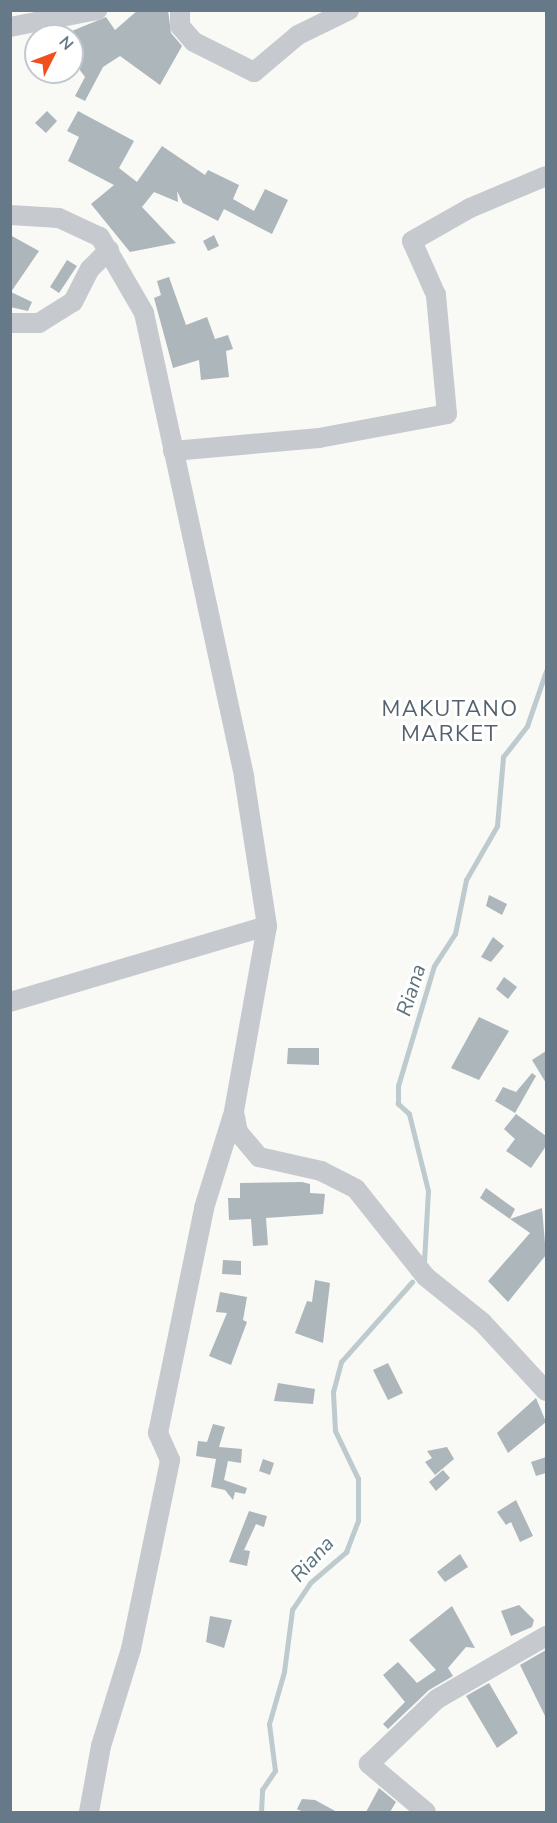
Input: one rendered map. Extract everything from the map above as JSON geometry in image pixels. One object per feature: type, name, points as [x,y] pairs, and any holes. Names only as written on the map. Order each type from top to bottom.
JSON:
[{"type":"street","points":[[10,27],[97,10]]},
{"type":"street","points":[[180,10],[180,26],[194,42],[254,72],[298,35],[349,10]]},
{"type":"street","points":[[173,451],[318,438],[447,414],[435,295],[411,241],[470,208],[546,176]]},
{"type":"street","points":[[10,215],[80,224],[109,250],[144,313],[244,777],[267,926],[234,1112],[204,1208],[158,1433],[170,1460],[131,1649],[101,1746],[89,1812]]},
{"type":"street","points":[[10,323],[39,323],[73,302],[90,268],[109,250]]},
{"type":"street","points":[[10,1002],[267,926]]},
{"type":"street","points":[[234,1112],[238,1132],[259,1157],[321,1171],[356,1189],[426,1277],[482,1322],[546,1391]]},
{"type":"street","points":[[426,1812],[369,1764],[437,1699],[546,1636]]},
{"type":"building","points":[[138,10],[168,10],[171,33],[182,46],[160,85],[120,56],[103,67],[85,101],[75,96],[81,84],[84,84],[85,77],[84,26],[106,17],[115,30]]},
{"type":"building","points":[[47,111],[57,121],[46,133],[35,123]]},
{"type":"building","points":[[78,111],[134,141],[119,168],[137,182],[162,146],[205,175],[208,170],[239,185],[233,199],[254,211],[265,189],[288,200],[272,234],[224,209],[218,221],[183,203],[177,191],[178,202],[154,192],[142,207],[176,243],[130,252],[91,204],[114,185],[68,161],[79,137],[67,131]]},
{"type":"building","points":[[10,235],[39,251],[11,292],[32,302],[28,311],[10,307]]},
{"type":"building","points":[[214,235],[219,246],[208,251],[203,241]]},
{"type":"building","points":[[67,260],[77,266],[59,293],[50,287]]},
{"type":"building","points":[[169,277],[186,325],[207,317],[215,339],[228,335],[233,349],[226,351],[229,377],[201,380],[199,360],[173,368],[154,298],[161,295],[157,281]]},
{"type":"building","points":[[489,895],[507,904],[502,915],[486,906]]},
{"type":"building","points":[[493,937],[504,946],[491,962],[481,957]]},
{"type":"building","points":[[504,977],[517,987],[508,999],[496,989]]},
{"type":"building","points":[[479,1017],[509,1031],[479,1080],[451,1068]]},
{"type":"building","points":[[288,1048],[319,1048],[319,1065],[287,1064]]},
{"type":"building","points":[[546,1051],[546,1083],[532,1060]]},
{"type":"building","points":[[532,1073],[536,1076],[515,1113],[495,1101],[503,1087],[516,1092]]},
{"type":"building","points":[[516,1114],[546,1136],[546,1146],[531,1168],[506,1151],[515,1139],[504,1129]]},
{"type":"building","points":[[302,1182],[310,1184],[310,1193],[325,1194],[323,1214],[266,1218],[268,1245],[253,1246],[251,1219],[229,1220],[228,1198],[240,1198],[240,1183]]},
{"type":"building","points":[[486,1188],[515,1209],[510,1219],[480,1198]]},
{"type":"building","points":[[542,1208],[546,1255],[508,1302],[488,1281],[530,1233],[510,1219]]},
{"type":"building","points":[[223,1260],[241,1261],[241,1275],[222,1274]]},
{"type":"building","points":[[315,1280],[330,1283],[323,1343],[295,1333],[307,1301],[312,1302]]},
{"type":"building","points":[[220,1292],[247,1297],[243,1320],[247,1322],[231,1365],[209,1356],[227,1313],[216,1312]]},
{"type":"building","points":[[388,1363],[403,1393],[388,1400],[373,1370]]},
{"type":"building","points":[[278,1383],[315,1389],[313,1404],[274,1401]]},
{"type":"building","points":[[536,1398],[546,1422],[508,1453],[497,1433]]},
{"type":"building","points":[[213,1424],[225,1427],[219,1447],[242,1449],[241,1463],[228,1461],[224,1480],[247,1488],[245,1494],[235,1492],[233,1500],[225,1490],[211,1487],[216,1459],[196,1456],[198,1441],[207,1442]]},
{"type":"building","points":[[447,1447],[454,1459],[435,1475],[425,1462],[432,1458],[427,1451]]},
{"type":"building","points":[[546,1457],[546,1473],[536,1476],[531,1462]]},
{"type":"building","points":[[263,1459],[274,1463],[270,1475],[259,1471]]},
{"type":"building","points":[[443,1470],[450,1478],[436,1491],[429,1482]]},
{"type":"building","points":[[516,1500],[533,1536],[520,1542],[511,1522],[506,1525],[497,1512]]},
{"type":"building","points":[[249,1511],[267,1516],[264,1527],[256,1524],[244,1550],[250,1551],[247,1566],[229,1562]]},
{"type":"building","points":[[460,1554],[468,1567],[445,1582],[437,1572]]},
{"type":"building","points":[[519,1605],[534,1620],[532,1627],[511,1636],[501,1611]]},
{"type":"building","points":[[452,1606],[475,1648],[466,1647],[448,1668],[453,1676],[429,1690],[388,1729],[383,1724],[405,1702],[383,1675],[398,1662],[417,1683],[436,1670],[409,1640]]},
{"type":"building","points":[[210,1616],[232,1620],[224,1648],[206,1642]]},
{"type":"building","points":[[546,1650],[546,1718],[520,1665]]},
{"type":"building","points":[[489,1683],[518,1733],[497,1748],[466,1696]]},
{"type":"building","points":[[379,1788],[396,1802],[390,1812],[366,1812]]},
{"type":"building","points":[[302,1799],[315,1800],[337,1812],[303,1812],[297,1809]]},
{"type":"waterway","name":"Riana","points":[[424,1262],[428,1191],[409,1114],[398,1104],[398,1086],[434,966],[455,934],[466,880],[497,826],[503,757],[527,726],[546,671]]},
{"type":"waterway","name":"Riana","points":[[261,1812],[262,1790],[275,1771],[269,1724],[284,1672],[292,1610],[310,1583],[346,1552],[358,1521],[358,1479],[335,1431],[333,1392],[341,1362],[412,1282]]},
{"type":"district","name":"MAKUTANO MARKET","points":[[450,722]]}]
